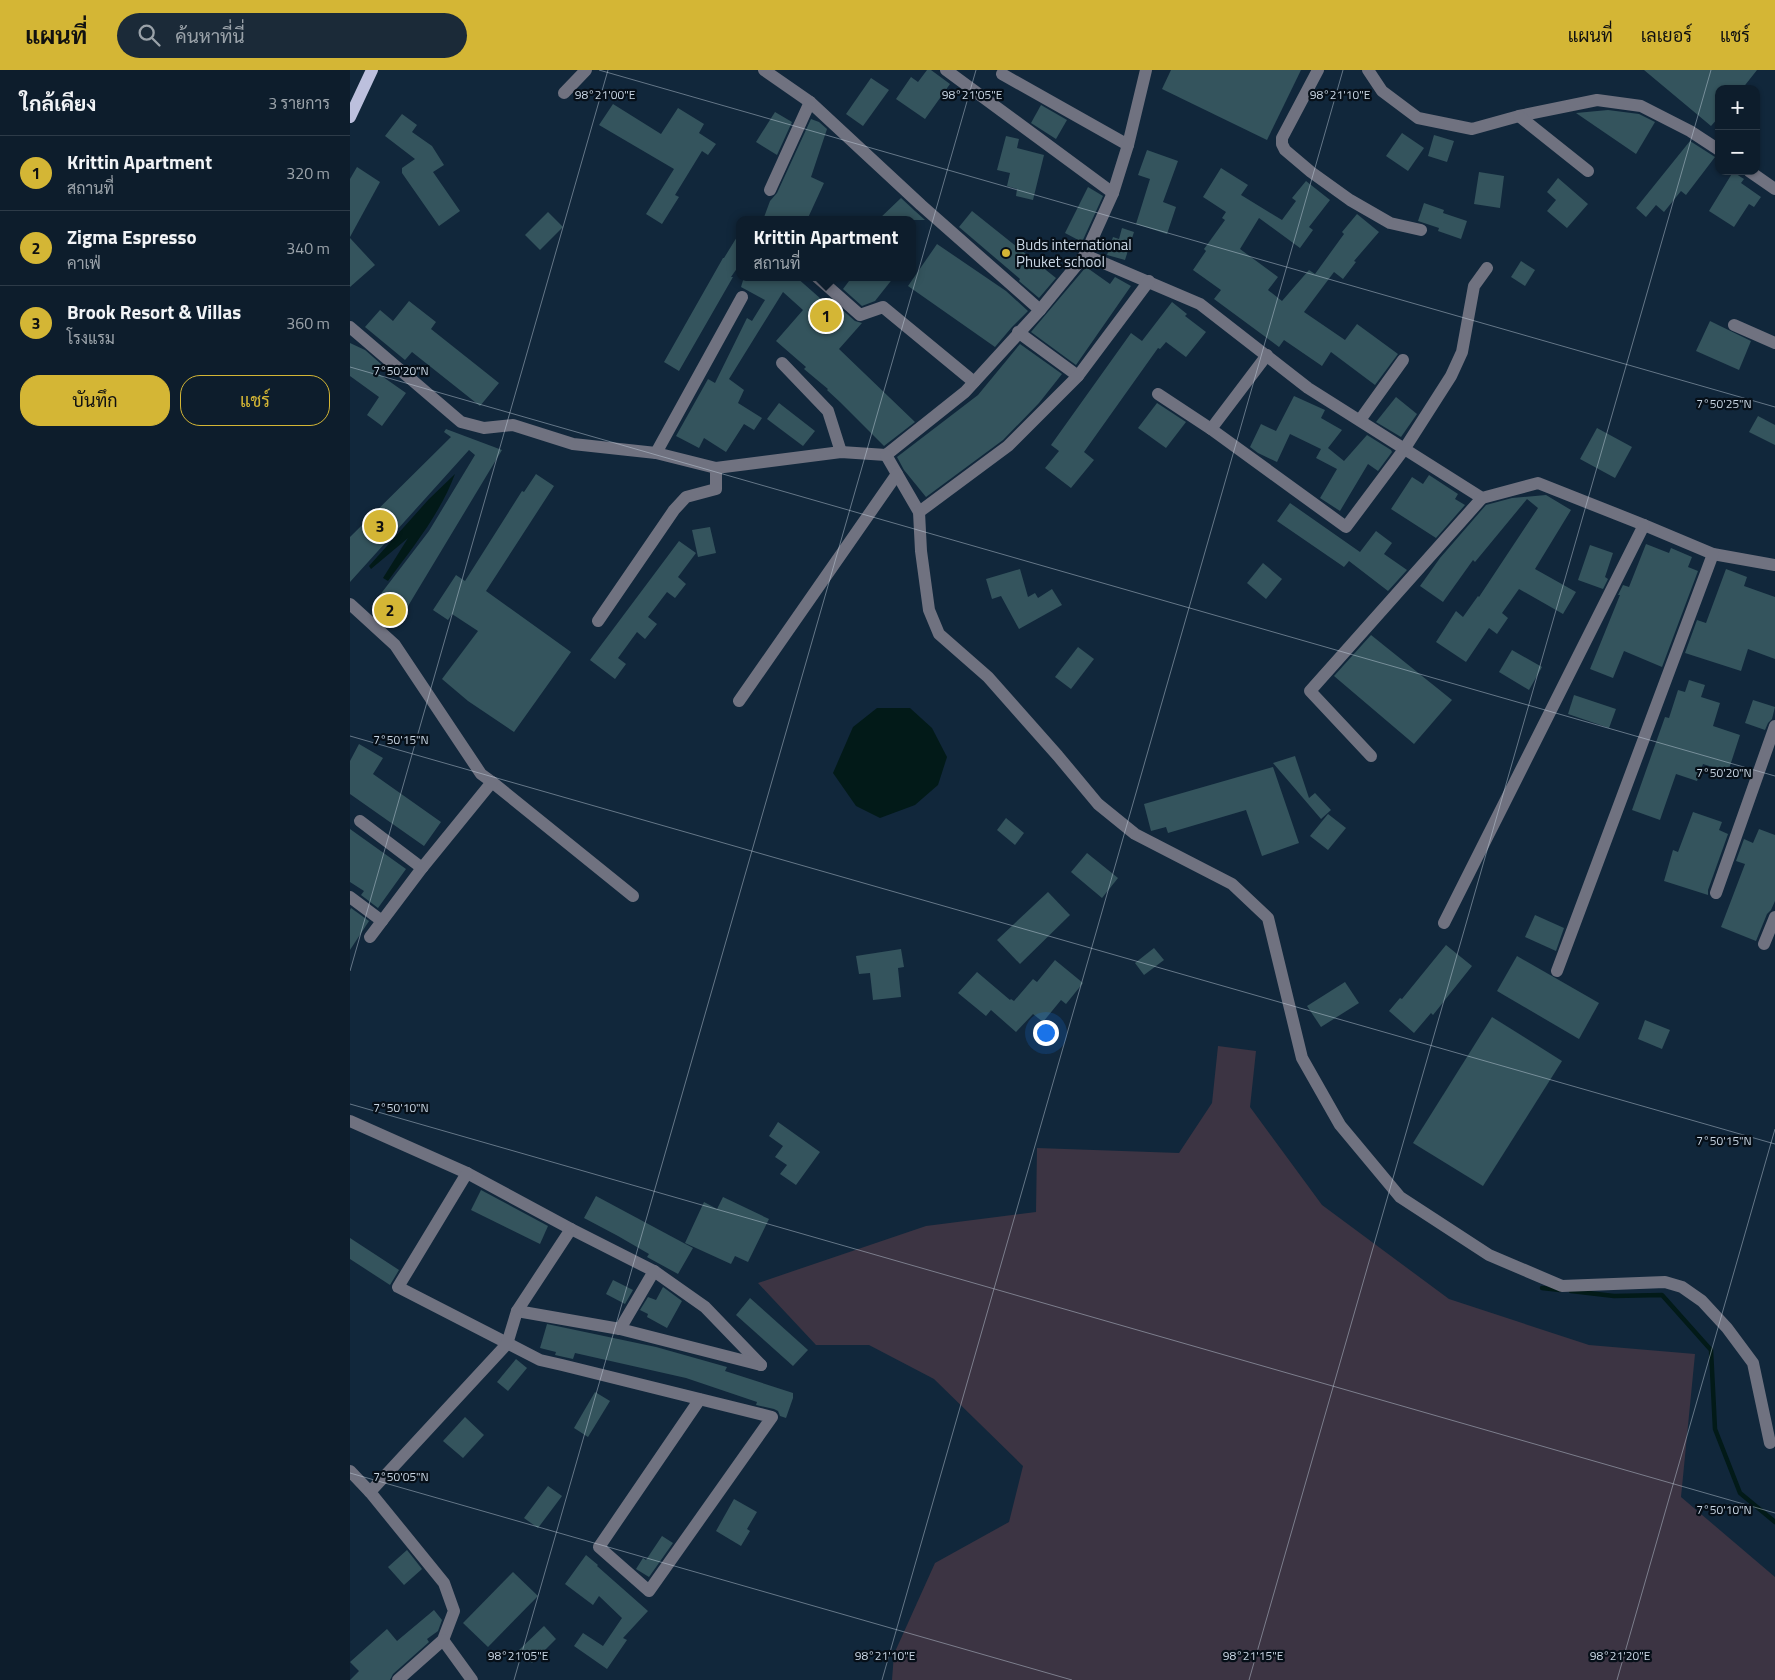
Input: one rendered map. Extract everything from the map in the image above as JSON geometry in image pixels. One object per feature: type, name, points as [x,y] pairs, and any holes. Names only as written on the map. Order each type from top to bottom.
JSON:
[{"type":"main road","points":[[350,117],[372,70]]},
{"type":"street","points":[[564,93],[586,70]]},
{"type":"street","points":[[764,70],[810,102],[921,205],[1040,310]]},
{"type":"street","points":[[946,70],[1113,194]]},
{"type":"street","points":[[350,327],[461,422],[484,428],[513,424],[573,444],[656,453],[716,468],[841,452],[886,455],[965,392],[1040,310],[1085,255],[1113,194],[1128,145],[1146,70]]},
{"type":"street","points":[[1318,70],[1282,138],[1285,150],[1311,172],[1365,210],[1390,223],[1421,230]]},
{"type":"street","points":[[1368,70],[1382,91],[1418,118],[1472,129],[1519,116],[1597,100],[1641,106],[1690,131],[1715,147]]},
{"type":"street","points":[[1002,74],[1128,145]]},
{"type":"street","points":[[770,190],[810,102]]},
{"type":"street","points":[[1519,116],[1588,171]]},
{"type":"street","points":[[1756,175],[1775,189]]},
{"type":"street","points":[[1085,255],[1200,304],[1267,354],[1308,388],[1482,498]]},
{"type":"street","points":[[1158,394],[1211,429],[1346,527],[1405,448],[1451,376],[1462,352],[1474,286],[1487,268]]},
{"type":"street","points":[[822,281],[860,316],[883,307],[974,382]]},
{"type":"street","points":[[919,512],[1008,446],[1078,376],[1149,281]]},
{"type":"street","points":[[656,453],[742,298]]},
{"type":"street","points":[[1734,325],[1775,343]]},
{"type":"street","points":[[1018,332],[1078,376]]},
{"type":"street","points":[[1211,429],[1267,354]]},
{"type":"street","points":[[1360,420],[1403,360]]},
{"type":"street","points":[[782,363],[828,411],[841,452]]},
{"type":"street","points":[[886,455],[919,512],[921,551],[929,610],[939,634],[988,677],[1098,804],[1135,834],[1232,884],[1268,918],[1302,1058],[1340,1125],[1400,1196],[1489,1255],[1562,1286],[1665,1282],[1682,1287],[1702,1301],[1727,1328],[1753,1363],[1770,1443]]},
{"type":"street","points":[[598,621],[674,510],[686,497],[716,489],[716,468]]},
{"type":"street","points":[[739,701],[897,474]]},
{"type":"street","points":[[1371,756],[1310,691],[1482,498],[1538,483],[1644,524],[1713,554],[1775,565]]},
{"type":"street","points":[[1444,923],[1644,524]]},
{"type":"street","points":[[1557,972],[1713,554]]},
{"type":"street","points":[[350,604],[396,646],[480,774],[633,896]]},
{"type":"street","points":[[1716,893],[1775,726]]},
{"type":"street","points":[[370,937],[422,868],[492,782]]},
{"type":"street","points":[[360,821],[422,868]]},
{"type":"street","points":[[350,897],[382,921]]},
{"type":"street","points":[[1764,944],[1775,917]]},
{"type":"street","points":[[350,1121],[467,1173],[654,1271],[706,1307],[761,1365],[620,1329],[518,1311]]},
{"type":"street","points":[[467,1173],[398,1287],[540,1360],[700,1399],[772,1417],[649,1591],[599,1547],[700,1399]]},
{"type":"street","points":[[370,1492],[506,1344],[518,1311],[571,1229]]},
{"type":"street","points":[[620,1329],[654,1271]]},
{"type":"street","points":[[350,1471],[370,1492],[444,1583],[454,1611],[443,1640],[398,1680]]},
{"type":"street","points":[[443,1640],[472,1680]]},
{"type":"shaded area","points":[[455,474],[434,516],[388,581],[383,578],[408,538],[371,569],[369,566],[429,499]]},
{"type":"shaded area","points":[[877,708],[910,708],[932,728],[947,757],[938,785],[915,805],[880,818],[856,806],[833,773],[853,727]]},
{"type":"shaded area","points":[[1218,1046],[1256,1051],[1250,1107],[1322,1205],[1449,1299],[1589,1345],[1695,1354],[1681,1497],[1775,1577],[1775,1680],[892,1680],[894,1654],[935,1563],[1009,1522],[1023,1466],[934,1379],[869,1345],[816,1345],[758,1283],[926,1226],[1036,1212],[1037,1148],[1179,1153],[1212,1103]]},
{"type":"building","points":[[927,70],[931,70],[950,84],[925,119],[896,99],[911,77],[918,82]]},
{"type":"building","points":[[1171,70],[1301,70],[1267,140],[1162,89]]},
{"type":"building","points":[[1644,70],[1757,70],[1745,85],[1715,85],[1715,122],[1711,126]]},
{"type":"building","points":[[871,78],[889,90],[863,126],[846,114]]},
{"type":"building","points":[[613,104],[661,134],[678,108],[704,124],[699,133],[716,144],[708,155],[702,151],[675,195],[679,197],[662,224],[646,214],[674,169],[599,125]]},
{"type":"building","points":[[1041,105],[1067,120],[1056,139],[1031,123]]},
{"type":"building","points":[[1608,110],[1639,114],[1655,122],[1636,154],[1576,113]]},
{"type":"building","points":[[775,112],[792,122],[777,155],[756,142]]},
{"type":"building","points":[[402,114],[417,125],[412,132],[432,146],[444,165],[433,172],[460,211],[439,226],[402,173],[402,168],[415,159],[385,136]]},
{"type":"building","points":[[811,119],[819,122],[827,129],[811,177],[824,183],[809,216],[764,216],[770,201],[777,193]]},
{"type":"building","points":[[1402,133],[1424,148],[1408,171],[1386,156]]},
{"type":"building","points":[[1434,135],[1454,141],[1447,162],[1428,156]]},
{"type":"building","points":[[1006,136],[1019,139],[1017,148],[1044,155],[1033,200],[1016,196],[1017,189],[1007,186],[1010,173],[997,170]]},
{"type":"building","points":[[1690,141],[1715,157],[1686,195],[1681,191],[1664,212],[1656,205],[1646,217],[1636,208]]},
{"type":"building","points":[[1147,150],[1178,161],[1163,202],[1176,207],[1167,234],[1136,224],[1150,179],[1138,175]]},
{"type":"building","points":[[357,167],[380,182],[350,237],[350,179]]},
{"type":"building","points":[[1221,168],[1248,185],[1241,195],[1282,220],[1296,201],[1292,198],[1306,181],[1330,200],[1309,227],[1313,230],[1300,248],[1259,218],[1240,249],[1278,277],[1268,290],[1282,301],[1309,270],[1315,274],[1344,234],[1342,232],[1357,214],[1379,232],[1354,261],[1356,262],[1343,279],[1334,272],[1304,312],[1345,340],[1357,324],[1398,354],[1375,385],[1331,352],[1322,366],[1284,340],[1279,347],[1214,299],[1221,290],[1193,270],[1206,251],[1204,249],[1225,220],[1222,218],[1226,212],[1203,197]]},
{"type":"building","points":[[1479,172],[1504,176],[1500,208],[1474,204]]},
{"type":"building","points":[[1731,175],[1738,175],[1744,179],[1741,183],[1761,197],[1754,207],[1749,204],[1734,227],[1709,211]]},
{"type":"building","points":[[1558,178],[1588,204],[1567,228],[1547,211],[1556,200],[1547,192]]},
{"type":"building","points":[[1088,187],[1103,196],[1082,242],[1065,233]]},
{"type":"building","points":[[901,198],[925,220],[916,220],[916,216],[882,216]]},
{"type":"building","points":[[1424,203],[1444,210],[1443,213],[1467,221],[1461,239],[1438,231],[1439,228],[1418,221]]},
{"type":"building","name":"Buds international Phuket school","points":[[972,211],[1056,278],[1039,298],[1019,281],[1020,279],[959,227]]},
{"type":"building","points":[[548,212],[563,227],[540,250],[525,235]]},
{"type":"building","points":[[1122,228],[1134,232],[1125,260],[1107,255],[1113,237],[1119,239]]},
{"type":"building","points":[[350,238],[375,265],[350,287]]},
{"type":"building","points":[[736,238],[736,270],[731,277],[733,277],[679,371],[664,362]]},
{"type":"building","points":[[937,244],[1006,291],[1028,311],[995,347],[908,286],[911,281],[916,281],[916,274]]},
{"type":"building","points":[[1521,261],[1535,270],[1525,286],[1511,277]]},
{"type":"building","points":[[1086,267],[1110,284],[1115,277],[1131,286],[1076,365],[1031,332]]},
{"type":"building","points":[[743,281],[801,281],[829,306],[832,301],[855,321],[862,323],[839,349],[915,422],[884,446],[828,389],[804,369],[806,367],[776,341],[803,310],[783,292],[729,379],[744,390],[738,403],[762,418],[754,430],[744,424],[726,452],[704,438],[699,448],[676,436],[708,379],[715,383],[747,318],[752,321],[765,300],[741,287]]},
{"type":"building","points":[[849,281],[891,281],[875,301],[862,306],[843,289]]},
{"type":"building","points":[[409,301],[436,322],[431,329],[499,383],[480,406],[412,352],[405,360],[365,327],[380,310],[393,321]]},
{"type":"building","points":[[1172,302],[1187,314],[1185,316],[1206,332],[1186,357],[1166,342],[1160,349],[1158,348],[1084,452],[1094,460],[1071,488],[1045,468],[1059,451],[1051,445],[1131,333],[1142,341]]},
{"type":"building","points":[[1710,321],[1751,341],[1739,370],[1696,351]]},
{"type":"building","points":[[350,343],[365,350],[381,364],[376,372],[406,393],[382,426],[367,415],[379,397],[350,376]]},
{"type":"building","points":[[1020,344],[1062,374],[1039,403],[1003,440],[926,497],[904,470],[897,457],[978,395]]},
{"type":"building","points":[[1294,396],[1325,410],[1321,418],[1342,430],[1328,448],[1344,461],[1367,435],[1392,452],[1378,471],[1368,464],[1340,511],[1320,498],[1337,469],[1316,458],[1321,449],[1290,434],[1277,462],[1250,447],[1261,424],[1276,431]]},
{"type":"building","points":[[1396,397],[1417,414],[1401,437],[1376,422]]},
{"type":"building","points":[[779,403],[815,431],[803,446],[767,419]]},
{"type":"building","points":[[1157,403],[1186,422],[1166,448],[1138,428]]},
{"type":"building","points":[[1758,416],[1775,425],[1775,445],[1749,432]]},
{"type":"building","points":[[1597,428],[1632,447],[1615,478],[1580,459]]},
{"type":"building","points":[[446,429],[502,450],[396,626],[373,604],[429,531],[475,455],[469,450],[350,582],[350,537],[451,437],[444,432]]},
{"type":"building","points":[[536,474],[554,486],[486,591],[571,652],[514,732],[468,701],[442,679],[478,631],[452,614],[448,620],[433,610],[456,575],[465,581],[522,491],[524,492]]},
{"type":"building","points":[[1429,475],[1458,494],[1455,499],[1465,505],[1436,538],[1391,509],[1412,477],[1423,484]]},
{"type":"building","points":[[1546,495],[1571,510],[1535,569],[1576,592],[1563,614],[1519,589],[1502,613],[1508,618],[1497,634],[1489,628],[1466,662],[1436,642],[1456,611],[1463,617],[1479,597],[1538,508],[1527,499],[1475,562],[1473,560],[1443,602],[1420,586],[1440,558],[1486,505],[1512,498]]},
{"type":"building","points":[[1290,503],[1360,552],[1376,531],[1392,543],[1384,554],[1407,570],[1388,591],[1349,561],[1344,567],[1277,521]]},
{"type":"building","points":[[710,527],[716,553],[698,557],[692,530]]},
{"type":"building","points":[[679,541],[696,553],[678,577],[686,584],[675,598],[667,592],[648,617],[657,624],[645,639],[637,632],[618,658],[626,664],[615,679],[590,660]]},
{"type":"building","points":[[1646,544],[1669,553],[1671,548],[1692,557],[1688,567],[1698,571],[1662,667],[1624,651],[1613,678],[1590,669],[1620,595],[1618,595],[1623,585],[1629,587]]},
{"type":"building","points":[[1590,545],[1613,553],[1605,577],[1608,579],[1603,589],[1578,580]]},
{"type":"building","points":[[1263,563],[1282,579],[1266,599],[1247,583]]},
{"type":"building","points":[[1020,569],[1028,597],[1035,593],[1038,598],[1052,589],[1062,605],[1019,629],[1001,596],[992,599],[986,579]]},
{"type":"building","points":[[1726,569],[1747,577],[1744,586],[1775,597],[1775,659],[1748,649],[1741,671],[1685,653],[1697,620],[1706,623]]},
{"type":"building","points":[[1371,635],[1452,700],[1414,744],[1334,676]]},
{"type":"building","points":[[1078,647],[1094,659],[1071,689],[1055,677]]},
{"type":"building","points":[[1512,650],[1542,667],[1529,690],[1499,672]]},
{"type":"building","points":[[1689,680],[1705,685],[1701,697],[1720,703],[1713,726],[1740,735],[1728,772],[1703,764],[1697,781],[1676,774],[1660,820],[1632,810],[1665,717],[1669,718],[1678,690],[1685,692]]},
{"type":"building","points":[[1574,695],[1616,709],[1609,728],[1568,714]]},
{"type":"building","points":[[1753,700],[1775,707],[1772,719],[1765,730],[1745,723]]},
{"type":"building","points":[[359,744],[383,758],[373,774],[441,822],[424,846],[350,794],[350,761]]},
{"type":"building","points":[[1295,756],[1309,798],[1315,793],[1331,810],[1321,819],[1273,763]]},
{"type":"building","points":[[1273,767],[1299,843],[1262,856],[1246,810],[1168,833],[1166,827],[1151,831],[1144,804]]},
{"type":"building","points":[[1693,812],[1722,822],[1719,830],[1728,834],[1708,890],[1708,895],[1664,881],[1673,850],[1678,852]]},
{"type":"building","points":[[1328,814],[1346,828],[1328,850],[1310,836]]},
{"type":"building","points":[[1006,818],[1024,833],[1015,845],[997,830]]},
{"type":"building","points":[[350,829],[406,869],[378,908],[361,895],[364,891],[350,882]]},
{"type":"building","points":[[1759,829],[1775,835],[1775,901],[1767,914],[1756,941],[1721,927],[1745,864],[1736,861],[1744,839],[1753,843]]},
{"type":"building","points":[[1087,853],[1118,878],[1102,898],[1071,872]]},
{"type":"building","points":[[1048,892],[1070,915],[1020,964],[997,940]]},
{"type":"building","points":[[351,908],[369,921],[350,950],[350,910]]},
{"type":"building","points":[[1535,915],[1564,928],[1556,951],[1525,937]]},
{"type":"building","points":[[1446,945],[1472,966],[1433,1015],[1431,1013],[1414,1033],[1389,1011],[1400,998],[1402,999]]},
{"type":"building","points":[[1154,948],[1164,960],[1144,975],[1135,963]]},
{"type":"building","points":[[901,949],[904,967],[898,968],[901,997],[873,1000],[870,973],[859,974],[856,956]]},
{"type":"building","points":[[1517,956],[1599,1003],[1579,1039],[1497,991]]},
{"type":"building","points":[[1055,960],[1083,983],[1066,1004],[1061,1000],[1043,1022],[1033,1014],[1016,1032],[991,1010],[986,1016],[958,993],[977,972],[1010,1000],[1014,1001],[1033,979],[1037,982]]},
{"type":"building","points":[[1345,982],[1359,1003],[1321,1027],[1307,1006]]},
{"type":"building","points":[[1492,1017],[1562,1061],[1483,1186],[1413,1143]]},
{"type":"building","points":[[1645,1020],[1670,1030],[1662,1049],[1638,1039]]},
{"type":"building","points":[[778,1122],[820,1152],[796,1185],[780,1174],[787,1165],[775,1157],[783,1146],[769,1136]]},
{"type":"building","points":[[481,1190],[548,1226],[540,1244],[471,1210]]},
{"type":"building","points":[[596,1196],[693,1248],[678,1274],[647,1257],[649,1254],[584,1218]]},
{"type":"building","points":[[723,1197],[769,1219],[748,1262],[735,1256],[731,1264],[685,1243],[704,1202],[717,1209]]},
{"type":"building","points":[[350,1238],[399,1270],[390,1285],[350,1259]]},
{"type":"building","points":[[613,1280],[633,1290],[625,1304],[606,1294]]},
{"type":"building","points":[[663,1287],[682,1301],[667,1328],[647,1317],[648,1314],[640,1310],[648,1297],[656,1300]]},
{"type":"building","points":[[750,1298],[808,1350],[793,1366],[736,1315]]},
{"type":"building","points":[[547,1324],[656,1347],[727,1367],[725,1371],[793,1393],[793,1398],[786,1418],[780,1416],[778,1411],[774,1409],[756,1405],[757,1402],[686,1378],[575,1353],[573,1359],[555,1355],[556,1352],[540,1348]]},
{"type":"building","points":[[516,1359],[527,1368],[508,1391],[497,1382]]},
{"type":"building","points":[[595,1392],[610,1401],[588,1437],[574,1428]]},
{"type":"building","points":[[465,1417],[484,1435],[463,1458],[443,1441]]},
{"type":"building","points":[[548,1486],[562,1496],[538,1528],[524,1518]]},
{"type":"building","points":[[734,1499],[757,1512],[747,1529],[750,1531],[741,1546],[716,1531]]},
{"type":"building","points":[[662,1536],[673,1543],[649,1577],[636,1569],[643,1558],[646,1560]]},
{"type":"building","points":[[407,1550],[422,1569],[404,1585],[388,1567]]},
{"type":"building","points":[[586,1555],[648,1611],[623,1638],[627,1640],[607,1669],[574,1646],[583,1633],[603,1646],[622,1618],[599,1596],[593,1605],[565,1584]]},
{"type":"building","points":[[513,1572],[538,1596],[488,1647],[463,1623]]},
{"type":"building","points":[[434,1610],[442,1620],[438,1631],[427,1639],[429,1642],[393,1674],[390,1680],[350,1680],[359,1671],[350,1662],[387,1629],[397,1641]]},
{"type":"building","points":[[544,1626],[556,1639],[532,1663],[519,1650]]},
{"type":"waterway","points":[[1542,1288],[1560,1290]]},
{"type":"waterway","points":[[1571,1291],[1614,1296],[1662,1295],[1711,1350],[1715,1429],[1740,1493],[1775,1522]]},
{"type":"place","name":"Buds international Phuket school","points":[[1006,253]]},
{"type":"place","name":"Krittin Apartment","points":[[826,316]]},
{"type":"place","name":"Brook Resort & Villas","points":[[380,526]]},
{"type":"place","name":"Zigma Espresso","points":[[390,610]]}]
